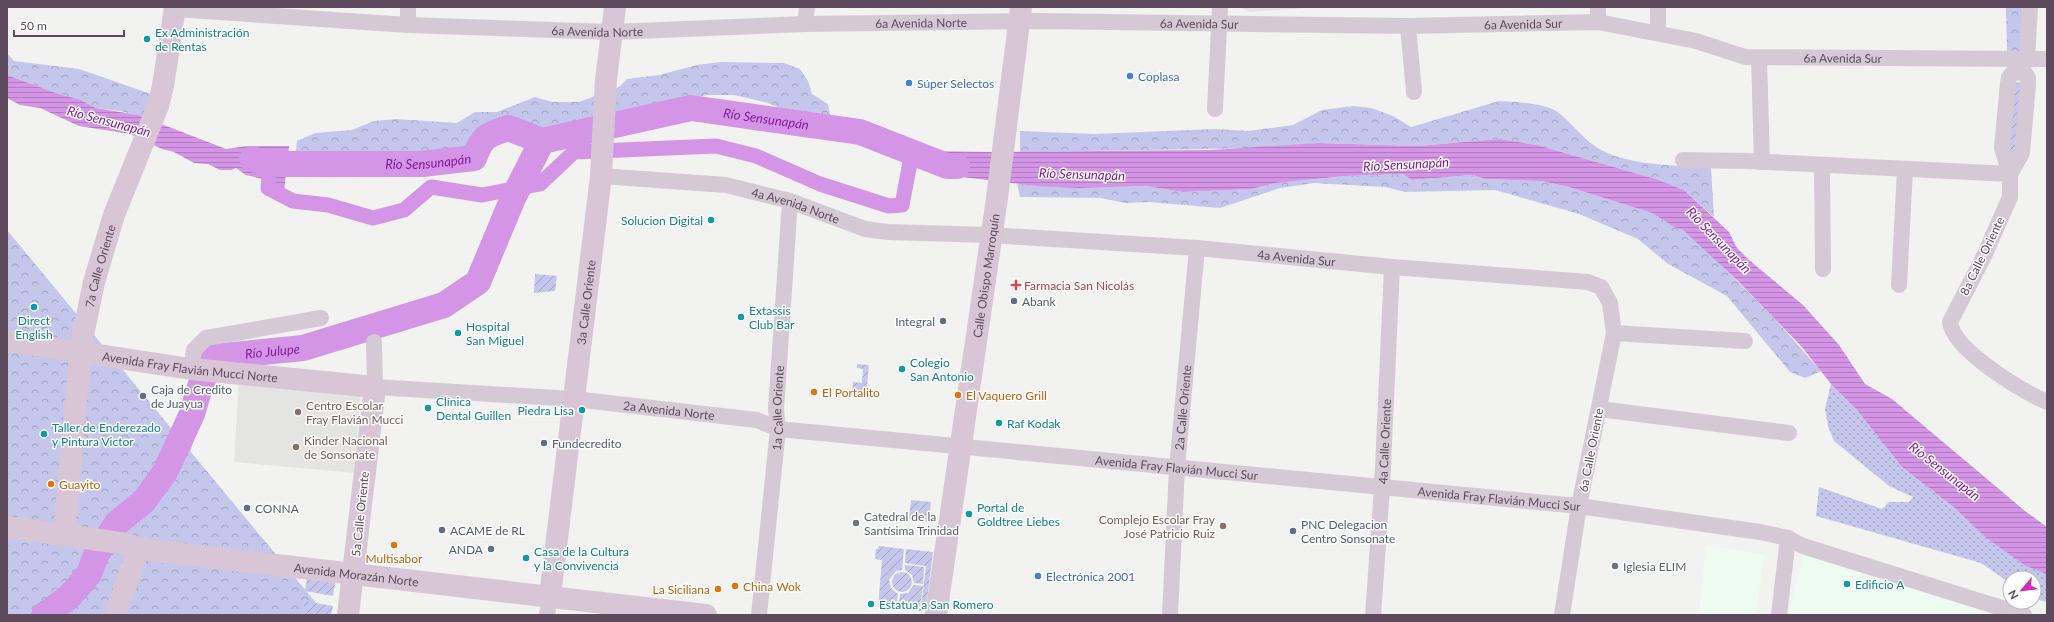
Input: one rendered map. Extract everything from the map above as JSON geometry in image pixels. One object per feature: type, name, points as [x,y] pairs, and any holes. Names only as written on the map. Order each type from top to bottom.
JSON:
[{"type":"main road","name":"3a Calle Oriente","points":[[549,606],[601,168],[606,79],[615,7]]},
{"type":"main road","name":"7a Calle Oriente","points":[[69,535],[81,352],[94,282],[104,245],[133,166],[158,106],[163,86],[175,8]]},
{"type":"main road","name":"Calle Obispo Marroquín","points":[[936,615],[962,447],[1021,14]]},
{"type":"main road","name":"Avenida Fray Flavián Mucci Norte","points":[[7,341],[189,368],[375,387]]},
{"type":"main road","name":"5a Calle Oriente","points":[[348,615],[375,387]]},
{"type":"main road","name":"Avenida Morazán Norte","points":[[7,527],[69,535],[133,546],[353,575],[549,606],[706,615]]},
{"type":"main road","points":[[114,615],[133,546]]},
{"type":"street","points":[[408,7],[408,25]]},
{"type":"street","points":[[805,24],[807,7]]},
{"type":"street","points":[[1215,109],[1220,7]]},
{"type":"street","points":[[1658,7],[1658,34]]},
{"type":"street","points":[[2023,63],[2030,7]]},
{"type":"street","name":"6a Avenida Norte","points":[[175,8],[408,25],[612,32],[1021,14]]},
{"type":"street","name":"6a Avenida Sur","points":[[1021,14],[1220,24],[1408,26],[1598,14],[1658,34],[1696,41],[1745,57],[2023,63],[2047,59]]},
{"type":"street","points":[[1408,26],[1414,92]]},
{"type":"street","points":[[1759,58],[1762,162]]},
{"type":"street","name":"8a Calle Oriente","points":[[2023,63],[2009,77],[2006,98],[2002,148],[2010,174],[2010,198],[1984,256],[1950,322],[1950,328],[1955,335],[1990,368],[2031,395],[2047,402]]},
{"type":"street","points":[[1683,160],[1762,162],[2010,174]]},
{"type":"street","points":[[1822,165],[1822,269]]},
{"type":"street","name":"4a Avenida Norte","points":[[601,168],[726,185],[790,201],[865,228],[908,233],[990,235]]},
{"type":"street","points":[[1899,285],[1905,169]]},
{"type":"street","name":"1a Calle Oriente","points":[[760,615],[778,428],[776,409],[790,201]]},
{"type":"street","name":"4a Avenida Sur","points":[[990,235],[1197,248],[1392,268],[1588,282],[1601,286]]},
{"type":"street","name":"2a Calle Oriente","points":[[1170,615],[1177,468],[1197,248]]},
{"type":"street","name":"4a Calle Oriente","points":[[1373,615],[1382,488],[1392,268]]},
{"type":"street","name":"6a Calle Oriente","points":[[1562,615],[1579,506],[1614,333],[1610,303],[1601,286]]},
{"type":"street","points":[[189,368],[194,350],[206,338],[321,318]]},
{"type":"street","points":[[1614,333],[1744,341]]},
{"type":"street","name":"5a Calle Oriente","points":[[374,342],[375,387]]},
{"type":"street","name":"2a Avenida Norte","points":[[375,387],[574,399],[757,420],[778,428],[962,447]]},
{"type":"street","points":[[1599,409],[1789,433]]},
{"type":"street","name":"Avenida Fray Flavián Mucci Sur","points":[[962,447],[1579,506],[1760,532],[1788,538],[1803,546],[2024,615]]},
{"type":"street","points":[[1779,615],[1788,538]]},
{"type":"shaded area","points":[[1240,7],[1322,7],[1250,12]]},
{"type":"shaded area","points":[[239,381],[361,393],[354,473],[234,462]]},
{"type":"shaded area","points":[[1706,546],[1764,554],[1756,615],[1699,615]]},
{"type":"shaded area","name":"Edificio A","points":[[1803,555],[2007,615],[1789,615]]},
{"type":"green space","points":[[2006,7],[2028,7],[2026,55],[2007,53]]},
{"type":"green space","points":[[7,53],[14,61],[79,69],[154,95],[143,117],[121,111],[96,108],[81,100],[56,93],[7,75]]},
{"type":"green space","points":[[720,62],[784,63],[800,69],[808,81],[812,94],[828,104],[831,119],[790,112],[768,103],[734,95],[707,95],[628,112],[581,126],[546,132],[533,129],[516,120],[494,125],[477,135],[468,145],[458,152],[423,156],[306,161],[296,151],[297,141],[315,133],[352,130],[374,121],[396,119],[457,123],[475,112],[497,112],[535,97],[552,102],[579,102],[619,87],[627,79],[659,75],[697,65]]},
{"type":"green space","points":[[2018,82],[2021,83],[2015,156],[2007,150],[2014,85]]},
{"type":"green space","points":[[1499,101],[1539,105],[1553,110],[1559,113],[1591,143],[1603,151],[1615,156],[1628,160],[1656,164],[1711,168],[1714,217],[1684,190],[1656,179],[1537,145],[1500,139],[1417,146],[1319,143],[1264,148],[1020,152],[1020,131],[1094,134],[1215,129],[1249,131],[1293,125],[1322,110],[1353,106],[1371,108],[1393,116],[1411,127]]},
{"type":"green space","points":[[1403,174],[1412,180],[1472,175],[1486,179],[1541,181],[1569,187],[1652,213],[1674,227],[1683,230],[1703,247],[1772,316],[1821,371],[1805,378],[1790,372],[1727,296],[1668,264],[1638,239],[1579,214],[1495,190],[1405,192],[1385,187],[1314,183],[1280,188],[1220,208],[1149,202],[1126,203],[1100,198],[1020,197],[1017,183],[1079,188],[1146,186],[1183,192],[1251,189],[1276,183],[1345,176]]},
{"type":"green space","points":[[7,230],[326,615],[7,615]]},
{"type":"green space","points":[[535,274],[557,276],[555,291],[534,293]]},
{"type":"green space","points":[[857,364],[869,365],[866,398],[852,396],[853,382],[862,383],[863,369],[857,368]]},
{"type":"green space","points":[[194,380],[209,383],[188,461],[169,436],[184,397]]},
{"type":"green space","points":[[1831,384],[1856,409],[1902,467],[1956,509],[1985,537],[2040,570],[2002,570],[2002,577],[1981,563],[1816,516],[1819,487],[1882,509],[1889,502],[1909,502],[1913,497],[1889,486],[1834,441],[1828,426],[1825,409]]},
{"type":"green space","points":[[911,500],[931,502],[929,522],[909,519]]},
{"type":"green space","points":[[879,546],[904,549],[902,570],[896,571],[889,580],[891,588],[898,594],[896,608],[878,607],[882,560],[875,559],[876,549],[878,549]]},
{"type":"green space","points":[[906,549],[933,552],[926,607],[921,611],[898,609],[898,605],[921,608],[926,566],[905,563]]},
{"type":"green space","points":[[905,565],[924,567],[923,584],[914,583],[912,575],[905,570]]},
{"type":"green space","points":[[2042,571],[2047,574],[2047,602],[2042,601]]},
{"type":"green space","points":[[902,572],[909,575],[912,582],[909,589],[902,592],[895,589],[892,582],[895,575]]},
{"type":"green space","points":[[307,578],[335,583],[333,596],[305,591]]},
{"type":"green space","points":[[914,585],[923,586],[920,606],[899,604],[900,594],[908,593]]},
{"type":"green space","points":[[305,601],[333,606],[331,615],[303,613]]},
{"type":"water","points":[[7,75],[56,93],[81,100],[96,108],[138,115],[226,149],[247,146],[289,146],[284,192],[263,179],[246,175],[236,168],[231,170],[220,170],[208,164],[194,163],[174,152],[162,149],[130,134],[79,126],[40,108],[20,105],[7,98]]},
{"type":"water","points":[[1500,139],[1537,145],[1656,179],[1684,190],[1729,232],[1737,248],[1749,260],[1803,305],[1839,345],[1865,384],[1892,399],[2025,511],[2047,527],[2047,574],[2042,572],[2042,570],[2036,570],[2026,566],[1985,537],[1956,509],[1902,467],[1856,409],[1831,384],[1802,347],[1738,281],[1683,230],[1674,227],[1652,213],[1569,187],[1541,181],[1486,179],[1472,175],[1412,180],[1403,174],[1345,176],[1276,183],[1251,189],[1183,192],[1146,186],[1079,188],[1037,186],[937,174],[924,157],[927,152],[931,151],[992,152],[1210,150],[1319,143],[1417,146]]},
{"type":"waterway","name":"Río Sensunapán","points":[[252,159],[270,164],[422,164],[474,158],[480,145],[486,137],[508,128],[542,141],[691,108],[860,132],[947,166],[957,166]]},
{"type":"waterway","name":"Río Julupe","points":[[44,615],[68,598],[89,574],[96,555],[117,523],[144,501],[165,472],[192,414],[200,387],[213,357],[303,348],[444,305],[478,282],[513,198],[542,141]]},
{"type":"waterway","points":[[270,164],[268,188],[293,201],[328,205],[373,218],[404,210],[431,187],[482,195],[540,184],[574,152],[716,146],[756,156],[820,184],[889,206],[902,205],[912,152]]},
{"type":"place","name":"Ex Administración de Rentas","points":[[147,39]]},
{"type":"place","name":"Coplasa","points":[[1130,76]]},
{"type":"place","name":"Súper Selectos","points":[[909,83]]},
{"type":"place","name":"Solucion Digital","points":[[711,220]]},
{"type":"place","name":"Farmacia San Nicolás","points":[[1016,285]]},
{"type":"place","name":"Abank","points":[[1014,301]]},
{"type":"place","name":"Direct English","points":[[34,307]]},
{"type":"place","name":"Extassis Club Bar","points":[[741,317]]},
{"type":"place","name":"Integral","points":[[943,321]]},
{"type":"place","name":"Hospital San Miguel","points":[[458,333]]},
{"type":"place","name":"Colegio San Antonio","points":[[902,369]]},
{"type":"place","name":"El Portalito","points":[[814,392]]},
{"type":"place","name":"El Vaquero Grill","points":[[958,395]]},
{"type":"place","name":"Caja de Credito de Juayua","points":[[143,396]]},
{"type":"place","name":"Clínica Dental Guillen","points":[[428,408]]},
{"type":"place","name":"Piedra Lisa","points":[[582,410]]},
{"type":"place","name":"Centro Escolar Fray Flavián Mucci","points":[[298,412]]},
{"type":"place","name":"Raf Kodak","points":[[999,423]]},
{"type":"place","name":"Taller de Enderezado y Pintura Victor","points":[[44,434]]},
{"type":"place","name":"Fundecredito","points":[[544,443]]},
{"type":"place","name":"Kinder Nacional de Sonsonate","points":[[296,447]]},
{"type":"place","name":"Guayito","points":[[51,484]]},
{"type":"place","name":"CONNA","points":[[247,508]]},
{"type":"place","name":"Portal de Goldtree Liebes","points":[[969,514]]},
{"type":"place","name":"Catedral de la Santísima Trinidad","points":[[856,523]]},
{"type":"place","name":"Complejo Escolar Fray José Patricio Ruiz","points":[[1223,526]]},
{"type":"place","name":"ACAME de RL","points":[[442,530]]},
{"type":"place","name":"PNC Delegacion Centro Sonsonate","points":[[1293,531]]},
{"type":"place","name":"Multisabor","points":[[394,545]]},
{"type":"place","name":"ANDA","points":[[491,549]]},
{"type":"place","name":"Casa de la Cultura y la Convivencia","points":[[526,558]]},
{"type":"place","name":"Iglesia ELIM","points":[[1615,566]]},
{"type":"place","name":"Electrónica 2001","points":[[1038,576]]},
{"type":"place","name":"Edificio A","points":[[1847,584]]},
{"type":"place","name":"China Wok","points":[[735,586]]},
{"type":"place","name":"La Siciliana","points":[[718,589]]},
{"type":"place","name":"Estatua a San Romero","points":[[871,604]]}]
